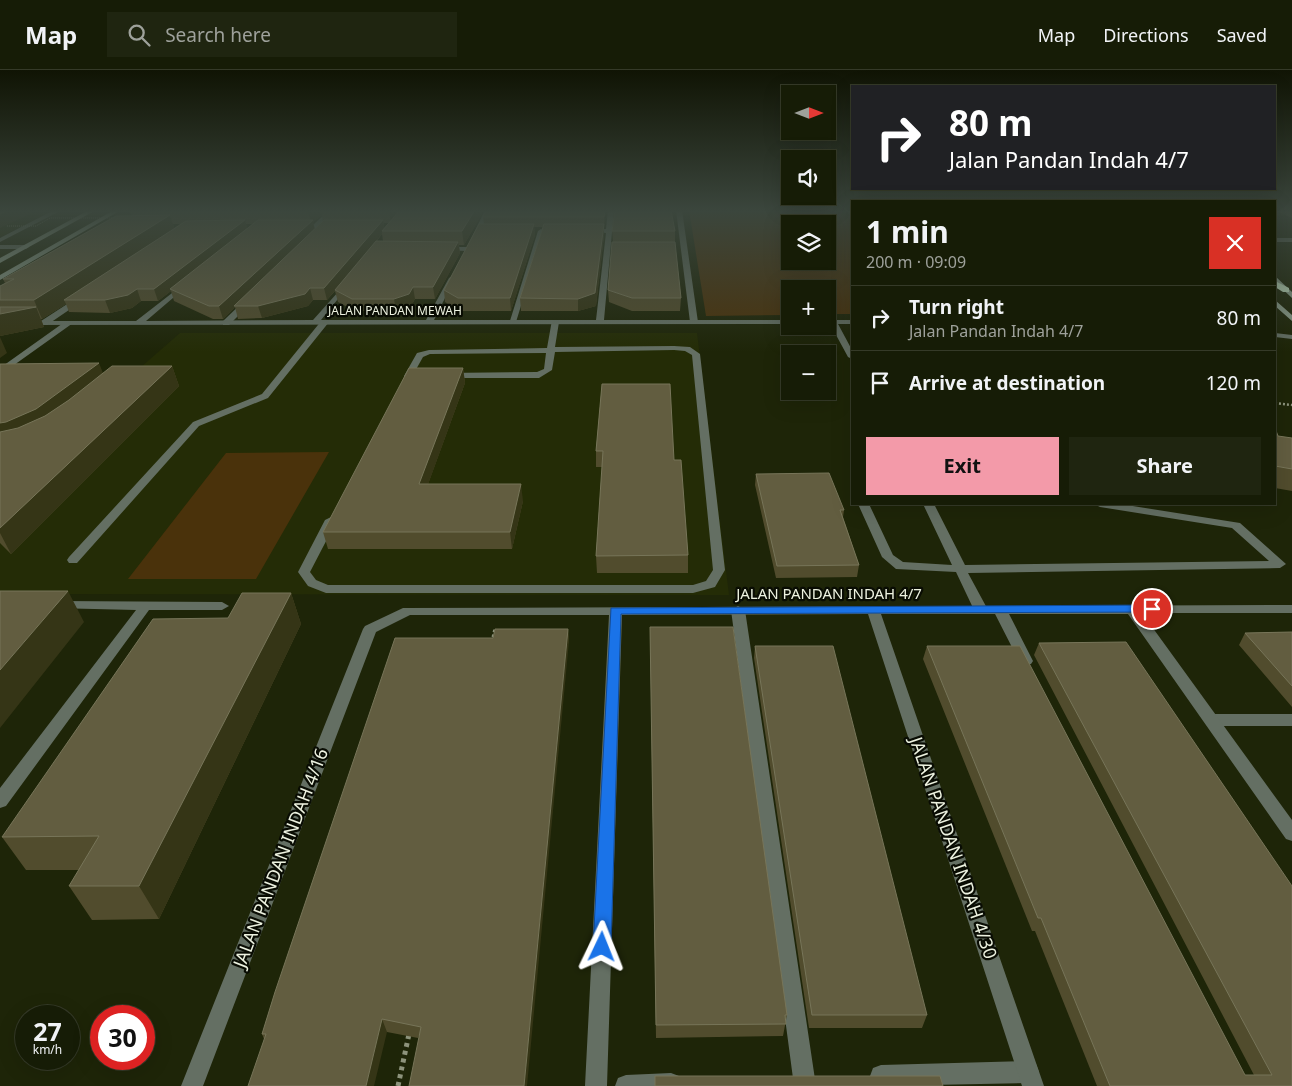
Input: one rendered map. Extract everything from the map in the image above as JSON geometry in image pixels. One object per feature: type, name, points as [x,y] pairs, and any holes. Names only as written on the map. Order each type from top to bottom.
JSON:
[{"type":"highway","points":[[1276,284],[1289,293]]},
{"type":"main road","points":[[0,278],[36,257]]},
{"type":"main road","points":[[1276,279],[1289,293]]},
{"type":"main road","points":[[1276,303],[1292,319]]},
{"type":"street","points":[[512,322],[533,257]]},
{"type":"street","points":[[600,322],[606,257]]},
{"type":"street","points":[[685,257],[694,322]]},
{"type":"street","points":[[429,322],[454,274]]},
{"type":"street","points":[[73,560],[196,424],[265,396],[352,278]]},
{"type":"street","points":[[138,323],[190,281]]},
{"type":"street","points":[[44,323],[84,296]]},
{"type":"street","points":[[226,323],[254,296]]},
{"type":"street","points":[[336,512],[304,572],[312,583],[326,589],[693,589],[711,584],[719,570],[696,354],[674,348],[550,351],[429,352],[420,355],[406,380],[431,376],[539,375],[548,370],[550,351],[555,322]]},
{"type":"street","name":"JALAN PANDAN MEWAH","points":[[0,323],[781,322]]},
{"type":"street","points":[[836,322],[851,322]]},
{"type":"street","points":[[0,372],[70,323]]},
{"type":"street","points":[[836,331],[851,354]]},
{"type":"street","points":[[1276,335],[1292,337]]},
{"type":"street","points":[[864,505],[888,557],[900,566],[960,569],[1280,564],[1236,525],[1106,505]]},
{"type":"street","points":[[928,505],[981,610]]},
{"type":"street","points":[[48,605],[222,606]]},
{"type":"street","points":[[0,801],[145,606]]},
{"type":"street","points":[[1132,609],[1292,834]]},
{"type":"street","name":"JALAN PANDAN INDAH 4/7","points":[[370,629],[408,611],[1292,609]]},
{"type":"street","points":[[596,1086],[616,610]]},
{"type":"street","points":[[738,610],[804,1081]]},
{"type":"street","name":"JALAN PANDAN INDAH 4/30","points":[[873,610],[1031,1079]]},
{"type":"street","points":[[1000,610],[1037,680]]},
{"type":"street","name":"JALAN PANDAN INDAH 4/16","points":[[192,1086],[370,629]]},
{"type":"street","points":[[1212,720],[1292,720]]},
{"type":"street","points":[[862,1077],[1031,1079]]},
{"type":"street","points":[[626,1086],[695,1083]]},
{"type":"path","points":[[1276,403],[1292,405]]},
{"type":"path","points":[[490,650],[499,611]]},
{"type":"path","points":[[398,1086],[410,1028]]},
{"type":"shaded area","points":[[697,257],[781,257],[781,270],[836,270],[836,257],[851,257],[851,314],[836,314],[836,280],[781,280],[781,315],[706,316]]},
{"type":"shaded area","points":[[180,333],[697,333],[729,595],[0,594],[0,490]]},
{"type":"shaded area","points":[[329,452],[256,579],[128,579],[226,453]]},
{"type":"building","points":[[42,257],[102,257],[34,300],[0,300],[0,286],[14,279],[3,279]]},
{"type":"building","points":[[130,257],[196,257],[154,289],[137,289],[128,295],[105,300],[64,300]]},
{"type":"building","points":[[210,257],[272,257],[219,306],[209,306],[170,289]]},
{"type":"building","points":[[285,257],[351,257],[324,288],[310,288],[305,294],[258,306],[234,306]]},
{"type":"building","points":[[362,257],[449,257],[433,287],[413,287],[409,294],[394,299],[352,299],[335,290]]},
{"type":"building","points":[[461,257],[523,257],[510,298],[458,298],[444,290]]},
{"type":"building","points":[[533,257],[600,257],[595,293],[578,299],[520,298]]},
{"type":"building","points":[[611,257],[677,257],[681,298],[632,298],[608,290]]},
{"type":"building","points":[[0,307],[36,307],[0,314]]},
{"type":"building","points":[[99,363],[36,409],[0,423],[0,364]]},
{"type":"building","points":[[112,366],[172,366],[0,528],[0,432],[18,428],[45,416],[69,400]]},
{"type":"building","points":[[409,368],[463,368],[419,484],[521,484],[510,532],[323,532]]},
{"type":"building","points":[[602,384],[670,384],[674,460],[681,460],[688,555],[596,556],[603,451],[596,451]]},
{"type":"building","points":[[1276,431],[1278,436],[1292,438],[1292,469],[1276,466]]},
{"type":"building","points":[[829,473],[844,510],[840,510],[859,565],[777,566],[756,474]]},
{"type":"building","points":[[0,591],[68,591],[0,670]]},
{"type":"building","points":[[242,593],[291,593],[139,886],[69,886],[99,836],[2,837],[153,619],[228,618]]},
{"type":"building","points":[[650,627],[733,627],[787,1015],[785,1015],[786,1024],[656,1025]]},
{"type":"building","points":[[495,629],[568,629],[524,1086],[409,1086],[421,1027],[382,1019],[366,1086],[248,1086],[266,1034],[262,1034],[275,992],[395,638],[493,638]]},
{"type":"building","points":[[1292,632],[1292,686],[1245,633]]},
{"type":"building","points":[[1126,642],[1292,886],[1292,1086],[1110,1086],[1041,918],[1038,918],[927,646],[1020,646],[1245,1075],[1272,1075],[1039,643]]},
{"type":"building","points":[[755,646],[833,646],[927,1015],[812,1015]]},
{"type":"building","points":[[655,1076],[940,1076],[943,1086],[655,1086]]},
{"type":"route","points":[[602,947],[616,610],[1152,609]]}]
